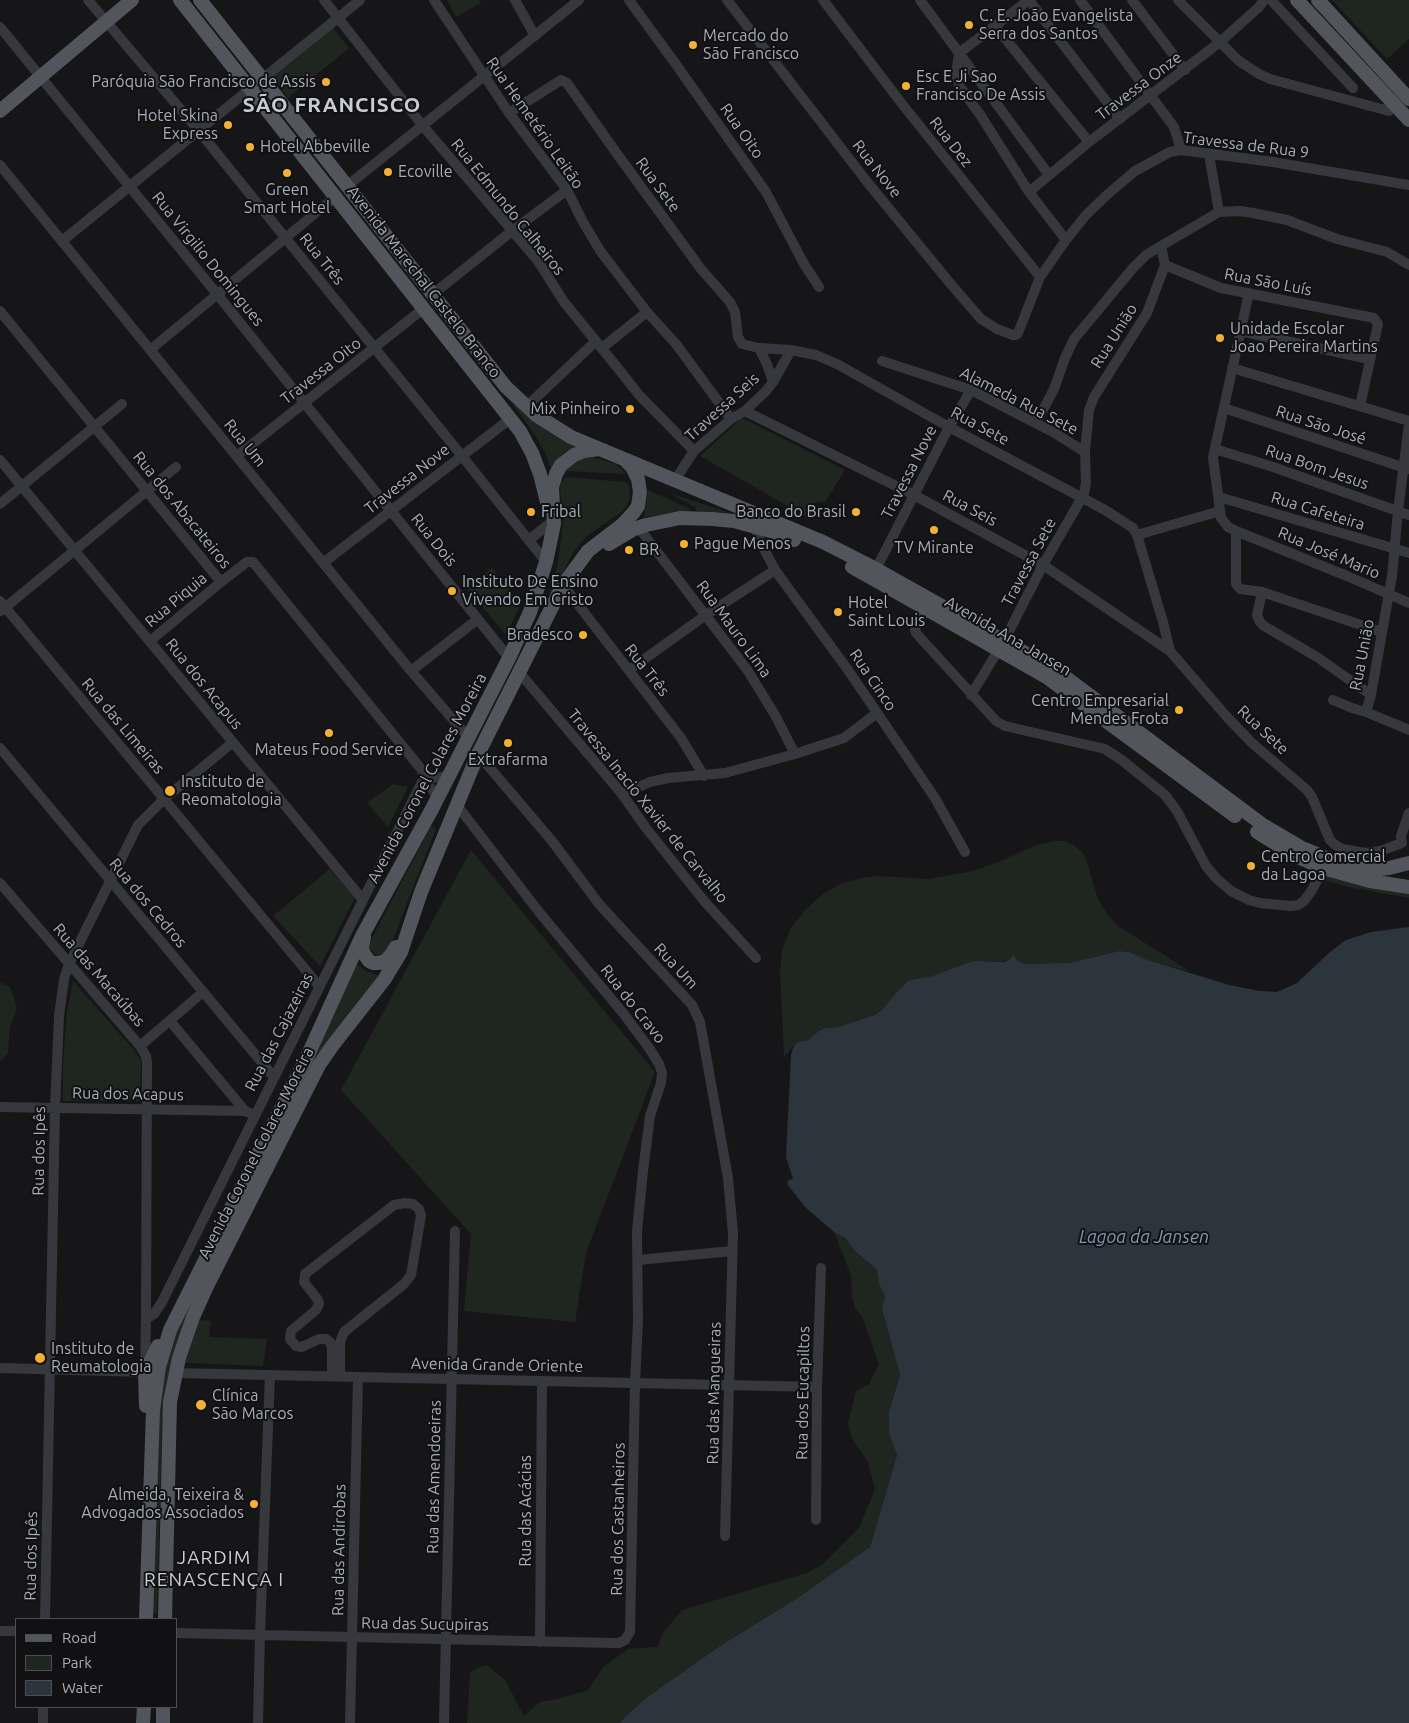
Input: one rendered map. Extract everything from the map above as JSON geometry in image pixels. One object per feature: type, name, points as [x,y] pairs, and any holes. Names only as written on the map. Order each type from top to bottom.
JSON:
[{"type":"main road","points":[[0,111],[132,0]]},
{"type":"main road","name":"Avenida Marechal Castelo Branco","points":[[180,0],[527,441],[544,487],[549,524],[546,562]]},
{"type":"main road","name":"Avenida Marechal Castelo Branco","points":[[200,0],[506,387],[526,407],[555,428],[623,459]]},
{"type":"main road","points":[[1297,0],[1409,120]]},
{"type":"main road","points":[[1318,0],[1408,96]]},
{"type":"main road","name":"Avenida Coronel Colares Moreira","points":[[146,1618],[154,1396],[159,1367],[176,1315],[307,1057],[366,928],[449,777],[530,612],[546,562],[554,524],[552,487],[556,474],[561,465],[574,455],[584,451],[599,449]]},
{"type":"main road","name":"Avenida Coronel Colares Moreira","points":[[165,1618],[170,1402],[175,1373],[188,1330],[207,1286],[319,1065],[384,980],[405,943],[422,892],[478,754],[566,580],[588,551],[623,524],[638,506],[640,492],[638,479],[632,467],[623,459]]},
{"type":"main road","name":"Avenida Ana Jansen","points":[[623,459],[815,538],[876,570],[1001,645],[1035,670],[1067,690],[1276,845],[1323,868],[1370,881],[1409,887]]},
{"type":"main road","name":"Avenida Ana Jansen","points":[[566,580],[604,548],[639,528],[659,521],[688,518],[720,520],[756,526],[778,533],[832,556],[927,610],[1064,676],[1263,825],[1302,848],[1346,866],[1367,870],[1390,868],[1409,863]]},
{"type":"main road","points":[[366,928],[362,944],[364,954],[373,963],[382,962],[395,949],[422,892]]},
{"type":"main road","points":[[152,1434],[146,1415],[144,1372],[176,1315]]},
{"type":"main road","points":[[143,1723],[144,1708]]},
{"type":"main road","points":[[163,1708],[163,1723]]},
{"type":"street","name":"Rua Três","points":[[88,0],[198,130],[546,562]]},
{"type":"street","name":"Rua Edmundo Calheiros","points":[[324,0],[423,126],[538,261],[564,302],[639,394],[694,451]]},
{"type":"street","points":[[62,241],[360,0]]},
{"type":"street","name":"Rua Hemetério Leitão","points":[[434,0],[483,77],[567,190],[601,252],[647,312],[676,344],[731,419]]},
{"type":"street","points":[[515,0],[534,36]]},
{"type":"street","points":[[347,186],[579,0]]},
{"type":"street","name":"Rua Oito","points":[[629,0],[676,63],[766,192],[818,287]]},
{"type":"street","name":"Rua Nove","points":[[728,0],[868,183],[948,282],[981,319],[1011,335],[1016,336],[1018,333]]},
{"type":"street","name":"Rua Dez","points":[[823,0],[899,100],[1040,277]]},
{"type":"street","points":[[920,0],[1049,175]]},
{"type":"street","points":[[1066,240],[1029,192],[981,116],[960,87],[956,76],[959,53],[995,26],[1016,4],[1029,0],[1120,119]]},
{"type":"street","points":[[1080,0],[1174,127],[1181,150]]},
{"type":"street","points":[[1132,0],[1184,70]]},
{"type":"street","points":[[1178,0],[1239,61],[1259,74],[1388,110]]},
{"type":"street","name":"Travessa Onze","points":[[1029,192],[1089,142],[1220,42],[1259,7],[1264,0]]},
{"type":"street","points":[[1271,0],[1353,88]]},
{"type":"street","points":[[995,26],[1089,142]]},
{"type":"street","name":"Rua Virgilio Domingues","points":[[0,27],[391,510]]},
{"type":"street","points":[[1349,100],[1353,88],[1367,74]]},
{"type":"street","name":"Rua Sete","points":[[509,113],[561,80],[567,83],[701,269],[730,302],[735,312],[738,337],[742,344],[816,355],[838,364],[1129,525],[1137,535],[1170,651],[1252,743],[1307,790],[1312,797],[1330,840],[1334,844],[1342,849],[1366,853],[1380,851],[1402,843],[1401,836],[1409,813]]},
{"type":"street","name":"Travessa de Rua 9","points":[[1018,333],[1040,277],[1086,215],[1135,171],[1170,152],[1181,150],[1273,162],[1409,185]]},
{"type":"street","points":[[1209,154],[1219,212]]},
{"type":"street","name":"Rua Um","points":[[0,165],[411,671],[469,738]]},
{"type":"street","points":[[433,294],[512,230],[567,190]]},
{"type":"street","points":[[150,350],[334,197]]},
{"type":"street","points":[[1036,423],[1054,389],[1074,339],[1132,268],[1146,255],[1219,212],[1253,213],[1287,220],[1337,239],[1387,252],[1409,265]]},
{"type":"street","points":[[1161,246],[1165,265]]},
{"type":"street","name":"Rua São Luís","points":[[1165,265],[1215,286],[1370,316],[1376,319],[1378,324],[1369,359]]},
{"type":"street","name":"Rua União","points":[[1082,498],[1086,483],[1087,418],[1094,397],[1144,319],[1165,265]]},
{"type":"street","points":[[1249,294],[1214,449],[1214,467],[1221,518],[1226,525],[1236,531],[1236,584],[1239,588],[1262,592],[1382,632]]},
{"type":"street","name":"Travessa Oito","points":[[237,456],[423,309]]},
{"type":"street","name":"Rua dos Abacateiros","points":[[0,310],[221,582],[247,562],[253,562],[256,565],[422,770],[424,778],[438,798]]},
{"type":"street","points":[[526,407],[599,344],[647,312]]},
{"type":"street","points":[[1240,331],[1369,359],[1360,406]]},
{"type":"street","name":"Travessa Seis","points":[[759,348],[773,382]]},
{"type":"street","name":"Travessa Seis","points":[[675,480],[694,451],[766,391],[791,350]]},
{"type":"street","name":"Alameda Rua Sete","points":[[882,361],[971,390],[1036,423],[1085,452]]},
{"type":"street","points":[[1232,368],[1360,406],[1409,423]]},
{"type":"street","name":"Travessa Nove","points":[[876,570],[949,427],[971,390]]},
{"type":"street","points":[[0,504],[122,404]]},
{"type":"street","name":"Rua São José","points":[[1224,408],[1406,468]]},
{"type":"street","name":"Rua Seis","points":[[745,410],[914,495],[1043,565],[1170,651]]},
{"type":"street","name":"Travessa Nove","points":[[323,563],[510,419]]},
{"type":"street","name":"Rua União","points":[[1366,712],[1389,595],[1398,511],[1406,468],[1409,423]]},
{"type":"street","name":"Rua Bom Jesus","points":[[1214,449],[1273,467],[1409,515]]},
{"type":"street","name":"Rua dos Acapus","points":[[0,460],[363,900]]},
{"type":"street","points":[[2,606],[75,550],[176,467]]},
{"type":"street","name":"Rua Cafeteira","points":[[1219,497],[1409,553]]},
{"type":"street","name":"Travessa Sete","points":[[971,695],[1001,645],[1043,565],[1082,498]]},
{"type":"street","name":"Rua Dois","points":[[391,510],[509,658]]},
{"type":"street","points":[[1137,535],[1220,511]]},
{"type":"street","points":[[529,540],[549,524]]},
{"type":"street","name":"Rua Cinco","points":[[756,526],[760,543],[775,570],[877,713],[934,798],[965,852]]},
{"type":"street","name":"Rua Mauro Lima","points":[[639,528],[748,671],[776,715],[795,754]]},
{"type":"street","name":"Rua José Mario","points":[[1236,531],[1409,603]]},
{"type":"street","points":[[629,670],[706,615],[775,570]]},
{"type":"street","name":"Rua Três","points":[[566,580],[629,670],[681,738],[704,776]]},
{"type":"street","name":"Rua Piquia","points":[[150,641],[221,582]]},
{"type":"street","points":[[1262,592],[1257,615],[1264,626],[1317,656],[1371,694]]},
{"type":"street","name":"Rua das Limeiras","points":[[2,606],[319,986]]},
{"type":"street","points":[[927,610],[916,625],[916,633],[996,721],[1005,726],[1105,749],[1123,761],[1165,795],[1177,811],[1201,859],[1210,871],[1231,891],[1260,903],[1298,905],[1304,901],[1312,890],[1323,868]]},
{"type":"street","points":[[411,671],[478,619]]},
{"type":"street","name":"Travessa Inacio Xavier de Carvalho","points":[[519,672],[622,794],[646,828],[705,902],[756,958]]},
{"type":"street","points":[[1333,700],[1409,730]]},
{"type":"street","points":[[622,794],[650,782],[668,778],[704,776],[739,770],[795,754],[844,738],[877,713]]},
{"type":"street","name":"Rua dos Ipês","points":[[45,1618],[55,1108],[59,1016],[62,993],[69,964],[138,825],[164,799],[232,743]]},
{"type":"street","name":"Rua dos Cedros","points":[[0,748],[274,1077]]},
{"type":"street","name":"Rua Um","points":[[478,754],[552,841],[599,904],[696,1012],[702,1031],[728,1178],[733,1233],[732,1251]]},
{"type":"street","points":[[424,778],[449,777]]},
{"type":"street","name":"Rua das Cajazeiras","points":[[146,1319],[154,1314],[162,1302],[250,1113],[274,1077],[424,778]]},
{"type":"street","name":"Rua do Cravo","points":[[457,805],[539,912],[623,1013],[650,1048],[659,1064],[662,1078],[650,1116],[638,1231],[638,1321],[635,1383]]},
{"type":"street","name":"Rua das Macaúbas","points":[[0,883],[140,1046],[204,992]]},
{"type":"street","points":[[170,1021],[250,1113]]},
{"type":"street","points":[[0,1368],[144,1372],[148,1063],[140,1046]]},
{"type":"street","name":"Rua dos Acapus","points":[[0,1107],[147,1109],[250,1113]]},
{"type":"street","points":[[404,1202],[414,1204],[419,1208],[421,1215],[411,1275],[404,1284],[344,1332],[340,1342],[336,1376],[330,1342],[319,1339],[302,1347],[296,1346],[290,1339],[291,1331],[316,1310],[319,1304],[304,1282],[305,1274],[394,1205],[404,1202]]},
{"type":"street","name":"Rua das Amendoeiras","points":[[444,1723],[455,1231]]},
{"type":"street","points":[[638,1260],[732,1251]]},
{"type":"street","name":"Rua das Mangueiras","points":[[725,1536],[732,1251]]},
{"type":"street","name":"Rua dos Eucapiltos","points":[[816,1520],[817,1387],[821,1268]]},
{"type":"street","name":"Avenida Grande Oriente","points":[[175,1373],[817,1387]]},
{"type":"street","points":[[258,1723],[270,1375]]},
{"type":"street","name":"Rua das Andirobas","points":[[350,1723],[358,1377]]},
{"type":"street","name":"Rua das Acácias","points":[[540,1642],[542,1381]]},
{"type":"street","name":"Rua dos Castanheiros","points":[[613,1644],[625,1640],[631,1627],[635,1383]]},
{"type":"street","points":[[0,1631],[15,1632]]},
{"type":"street","name":"Rua das Sucupiras","points":[[178,1633],[613,1644]]},
{"type":"street","points":[[43,1708],[43,1723]]},
{"type":"green space","points":[[447,0],[479,0],[481,3],[456,17]]},
{"type":"green space","points":[[1332,0],[1409,0],[1409,39],[1387,59]]},
{"type":"green space","points":[[333,28],[349,48],[288,98],[272,78]]},
{"type":"green space","points":[[516,404],[578,446],[564,452],[551,469],[537,438],[514,406]]},
{"type":"green space","points":[[742,418],[845,470],[825,502],[816,502],[809,518],[700,456]]},
{"type":"green space","points":[[593,457],[616,464],[626,474],[565,471],[583,458]]},
{"type":"green space","points":[[567,477],[625,482],[629,485],[630,495],[628,504],[623,511],[587,536],[578,546],[572,554],[552,596],[549,594],[557,567],[562,534],[563,519],[560,488],[561,481]]},
{"type":"green space","points":[[648,490],[690,509],[690,511],[644,517]]},
{"type":"green space","points":[[669,493],[730,513],[697,511],[695,507]]},
{"type":"green space","points":[[492,568],[521,604],[506,635],[466,587]]},
{"type":"green space","points":[[393,784],[408,787],[388,827],[367,803]]},
{"type":"green space","points":[[431,826],[436,829],[390,947],[384,954],[376,955],[370,948],[370,942]]},
{"type":"green space","points":[[1066,841],[1081,851],[1086,859],[1098,899],[1118,926],[1191,972],[1148,960],[1129,952],[1119,951],[1069,963],[1025,964],[1018,961],[1016,957],[1006,961],[973,961],[932,976],[909,980],[883,1009],[875,1015],[835,1028],[825,1028],[808,1040],[796,1043],[784,1057],[780,971],[782,950],[791,928],[806,909],[823,894],[843,883],[860,878],[878,876],[929,879],[973,871],[1036,845]]},
{"type":"green space","points":[[471,850],[655,1072],[586,1253],[575,1322],[464,1311],[471,1234],[341,1090]]},
{"type":"green space","points":[[330,869],[355,898],[320,966],[273,916]]},
{"type":"green space","points":[[1326,876],[1409,892],[1409,898],[1348,887],[1327,881],[1320,884]]},
{"type":"green space","points":[[355,963],[366,971],[379,976],[321,1053],[202,1286],[165,1403],[162,1430],[157,1613],[148,1613],[158,1400],[164,1367],[177,1327]]},
{"type":"green space","points":[[73,981],[134,1050],[141,1061],[140,1101],[63,1101],[63,1063],[67,1011]]},
{"type":"green space","points":[[0,982],[10,987],[17,1008],[10,1027],[8,1053],[0,1061]]},
{"type":"green space","points":[[834,1232],[850,1243],[856,1252],[877,1270],[879,1284],[885,1296],[882,1309],[900,1375],[889,1411],[889,1433],[897,1455],[870,1547],[796,1599],[720,1646],[646,1698],[619,1723],[467,1723],[470,1673],[475,1669],[487,1665],[505,1680],[524,1716],[540,1702],[588,1690],[603,1667],[628,1649],[658,1647],[662,1634],[682,1610],[807,1573],[823,1564],[859,1528],[875,1489],[868,1462],[852,1439],[848,1423],[856,1391],[869,1384],[879,1364],[862,1317],[855,1308],[852,1296],[851,1275]]},
{"type":"green space","points":[[199,1320],[211,1321],[209,1337],[267,1339],[263,1366],[185,1363]]},
{"type":"water","name":"Lagoa da Jansen","points":[[1409,927],[1409,1723],[619,1723],[646,1698],[720,1646],[796,1599],[870,1547],[897,1455],[889,1433],[889,1411],[900,1375],[882,1309],[885,1296],[879,1284],[877,1270],[856,1252],[846,1239],[834,1232],[805,1207],[787,1184],[789,1180],[793,1179],[786,1157],[791,1055],[796,1043],[808,1040],[825,1028],[835,1028],[875,1015],[883,1009],[909,980],[932,976],[973,961],[1005,962],[1013,955],[1018,961],[1025,964],[1069,963],[1119,951],[1129,952],[1148,960],[1229,985],[1277,992],[1297,983],[1330,952],[1346,940],[1371,932]]},
{"type":"place","name":"C. E. João Evangelista Serra dos Santos","points":[[969,25]]},
{"type":"place","name":"Mercado do São Francisco","points":[[693,45]]},
{"type":"place","name":"Paróquia São Francisco de Assis","points":[[326,82]]},
{"type":"place","name":"Esc E Ji Sao Francisco De Assis","points":[[906,86]]},
{"type":"place","name":"Hotel Skina Express","points":[[228,125]]},
{"type":"place","name":"Hotel Abbeville","points":[[250,147]]},
{"type":"place","name":"Ecoville","points":[[388,172]]},
{"type":"place","name":"Green Smart Hotel","points":[[287,173]]},
{"type":"place","name":"Unidade Escolar Joao Pereira Martins","points":[[1220,338]]},
{"type":"place","name":"Mix Pinheiro","points":[[630,409]]},
{"type":"place","name":"Fribal","points":[[531,512]]},
{"type":"place","name":"Banco do Brasil","points":[[856,512]]},
{"type":"place","name":"TV Mirante","points":[[934,530]]},
{"type":"place","name":"Pague Menos","points":[[684,544]]},
{"type":"place","name":"BR","points":[[629,550]]},
{"type":"place","name":"Instituto De Ensino Vivendo Em Cristo","points":[[452,591]]},
{"type":"place","name":"Hotel Saint Louis","points":[[838,612]]},
{"type":"place","name":"Bradesco","points":[[583,635]]},
{"type":"place","name":"Centro Empresarial Mendes Frota","points":[[1179,710]]},
{"type":"place","name":"Mateus Food Service","points":[[329,733]]},
{"type":"place","name":"Extrafarma","points":[[508,743]]},
{"type":"place","name":"Instituto de Reomatologia","points":[[170,791]]},
{"type":"place","name":"Centro Comercial da Lagoa","points":[[1251,866]]},
{"type":"place","name":"Instituto de Reumatologia","points":[[40,1358]]},
{"type":"place","name":"Clínica São Marcos","points":[[201,1405]]},
{"type":"place","name":"Almeida, Teixeira & Advogados Associados","points":[[254,1504]]},
{"type":"district","name":"SÃO FRANCISCO","points":[[332,105]]},
{"type":"district","name":"JARDIM RENASCENÇA I","points":[[214,1569]]}]
